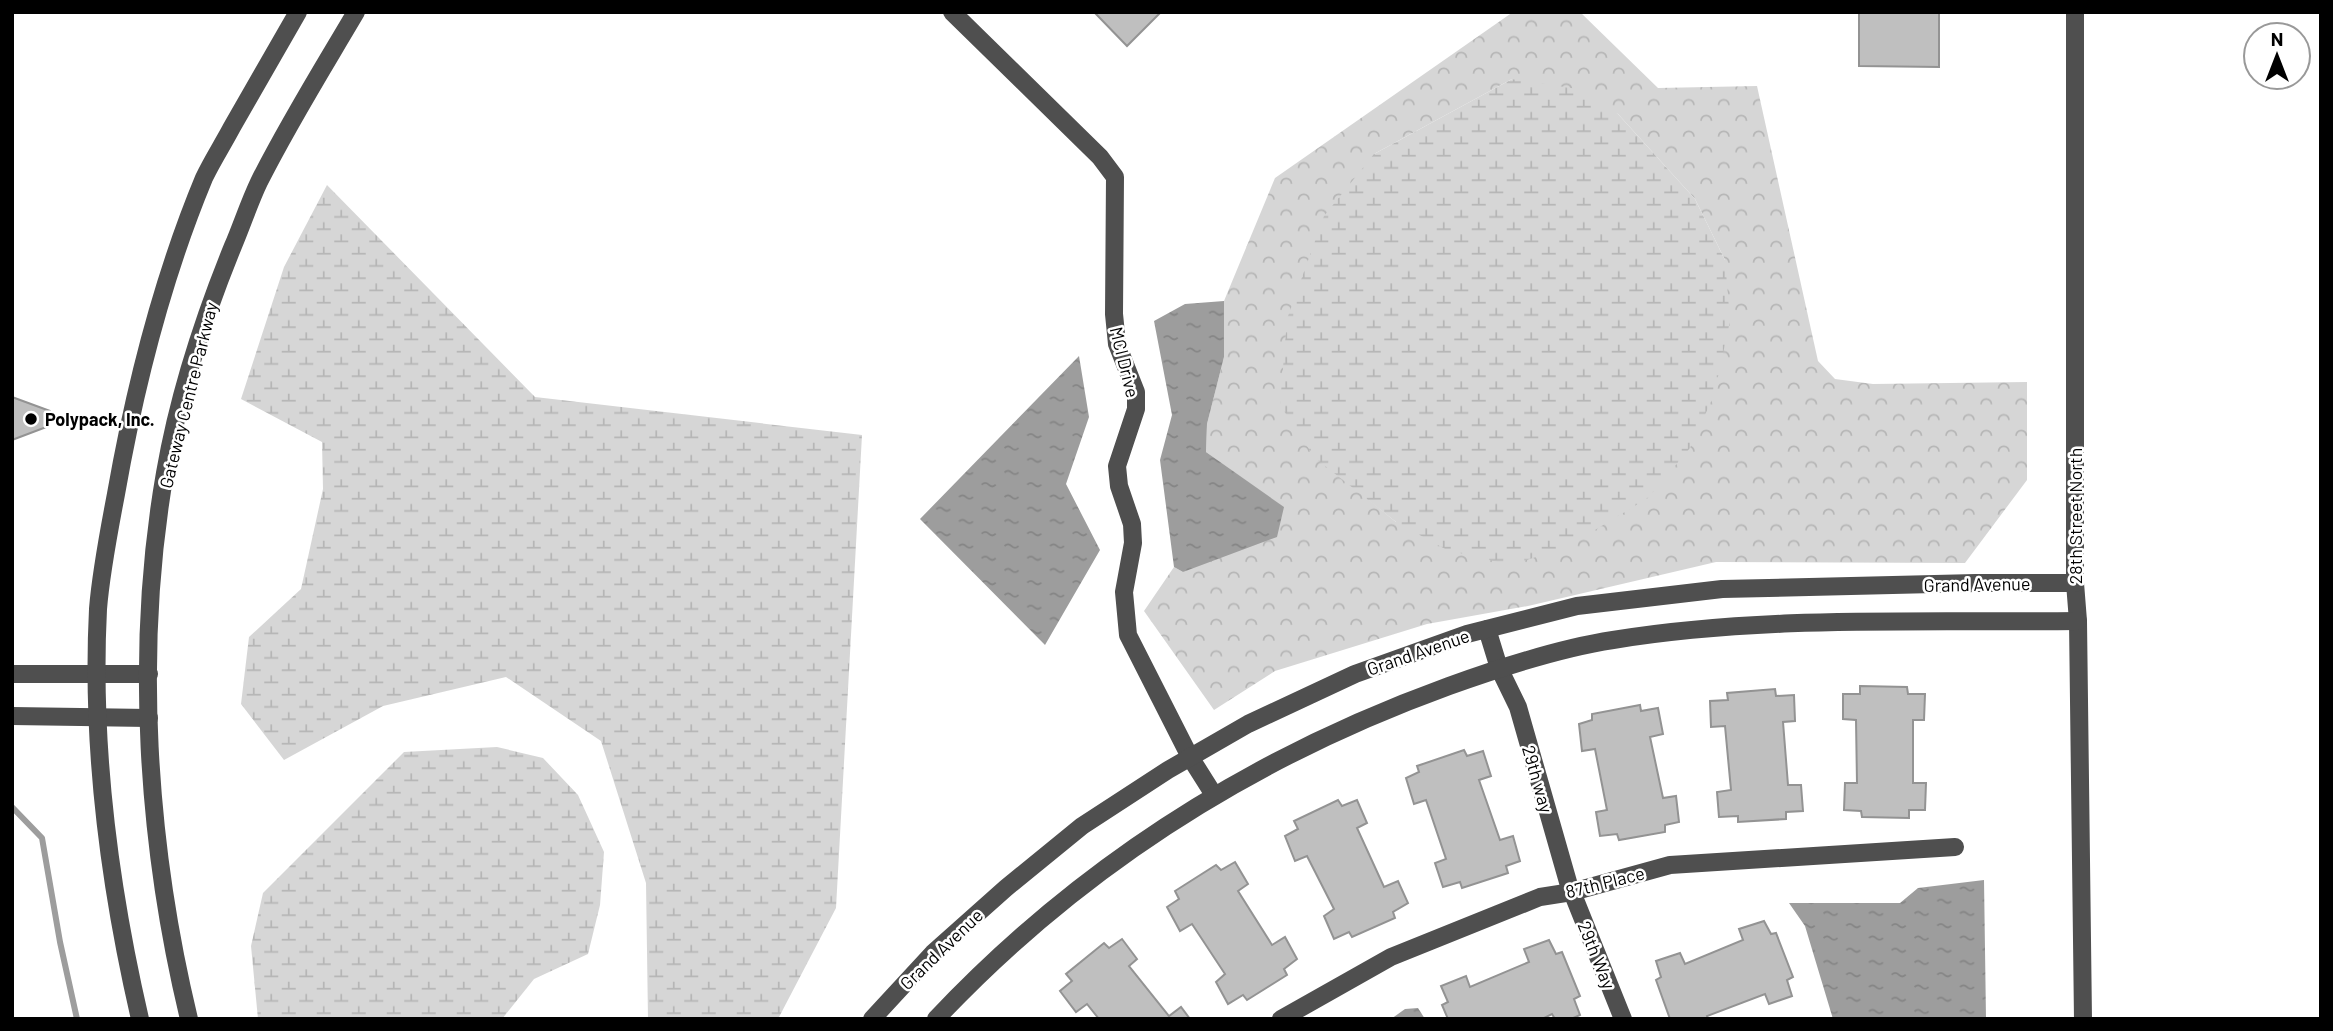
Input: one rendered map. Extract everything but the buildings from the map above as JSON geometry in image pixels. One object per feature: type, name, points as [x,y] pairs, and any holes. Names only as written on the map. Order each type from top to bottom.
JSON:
[{"type":"street","points":[[140,1019],[124,949],[106,831],[98,717],[98,608],[109,530],[132,411],[165,285],[205,177],[298,12]]},
{"type":"street","name":"Gateway Centre Parkway","points":[[190,1019],[175,959],[158,842],[149,718],[150,618],[154,557],[165,472],[188,379],[213,295],[259,183],[356,12]]},
{"type":"street","name":"MCI Drive","points":[[952,12],[1100,157],[1115,177],[1116,344],[1136,392],[1136,409],[1117,466],[1119,486],[1132,524],[1133,543],[1125,592],[1128,635],[1190,757],[1214,795]]},
{"type":"street","name":"28th Street North","points":[[2075,12],[2075,583],[2078,621],[2083,1019]]},
{"type":"street","name":"Grand Avenue","points":[[872,1019],[933,953],[1082,826],[1190,757],[1248,724],[1355,674],[1467,634],[1577,606],[1722,589],[2075,583]]},
{"type":"street","points":[[936,1019],[966,987],[1114,860],[1214,795],[1280,759],[1387,708],[1499,668],[1609,640],[1754,623],[2078,621]]},
{"type":"street","name":"29th way","points":[[1487,629],[1499,668],[1518,707],[1572,892]]},
{"type":"street","points":[[12,674],[149,674]]},
{"type":"street","points":[[12,716],[149,718]]},
{"type":"street","name":"87th Place","points":[[1281,1019],[1391,957],[1540,897],[1572,892],[1670,865],[1955,847]]},
{"type":"street","name":"29th Way","points":[[1572,892],[1623,1019]]},
{"type":"green space","points":[[1513,12],[1580,12],[1658,88],[1757,86],[1818,361],[1835,379],[1873,384],[2027,382],[2027,480],[1965,563],[1716,562],[1528,606],[1427,624],[1275,671],[1214,710],[1144,611],[1174,567],[1183,572],[1283,507],[1206,452],[1207,424],[1224,357],[1224,301],[1275,178]],"holes":[[[1512,79],[1618,114],[1695,199],[1725,260],[1396,522],[1357,490],[1374,154]]]},
{"type":"green space","points":[[1512,79],[1584,90],[1618,114],[1695,199],[1725,260],[1730,321],[1714,395],[1690,448],[1648,498],[1565,548],[1510,565],[1447,550],[1396,522],[1315,458],[1280,405],[1287,319],[1324,216],[1374,154]]},
{"type":"green space","points":[[327,185],[535,397],[862,435],[836,908],[778,1019],[648,1019],[646,883],[601,741],[506,677],[383,706],[284,760],[241,704],[249,637],[301,589],[323,489],[322,442],[241,399],[284,267]]},
{"type":"green space","points":[[497,747],[543,758],[578,795],[604,852],[600,905],[588,954],[534,979],[502,1019],[258,1019],[251,946],[263,893],[404,752]]},
{"type":"water","points":[[1224,301],[1224,357],[1207,424],[1206,452],[1284,507],[1277,537],[1183,572],[1174,567],[1160,460],[1172,415],[1154,321],[1185,304]]},
{"type":"water","points":[[1079,356],[1089,417],[1066,484],[1100,550],[1045,645],[920,519]]},
{"type":"water","points":[[1984,880],[1986,1019],[1833,1019],[1805,926],[1789,903],[1900,903],[1918,888]]},
{"type":"water","points":[[1418,1008],[1425,1019],[1391,1019],[1405,1009]]},
{"type":"waterway","points":[[12,807],[42,838],[77,1019]]},
{"type":"place","name":"Polypack, Inc.","points":[[31,419]]}]
